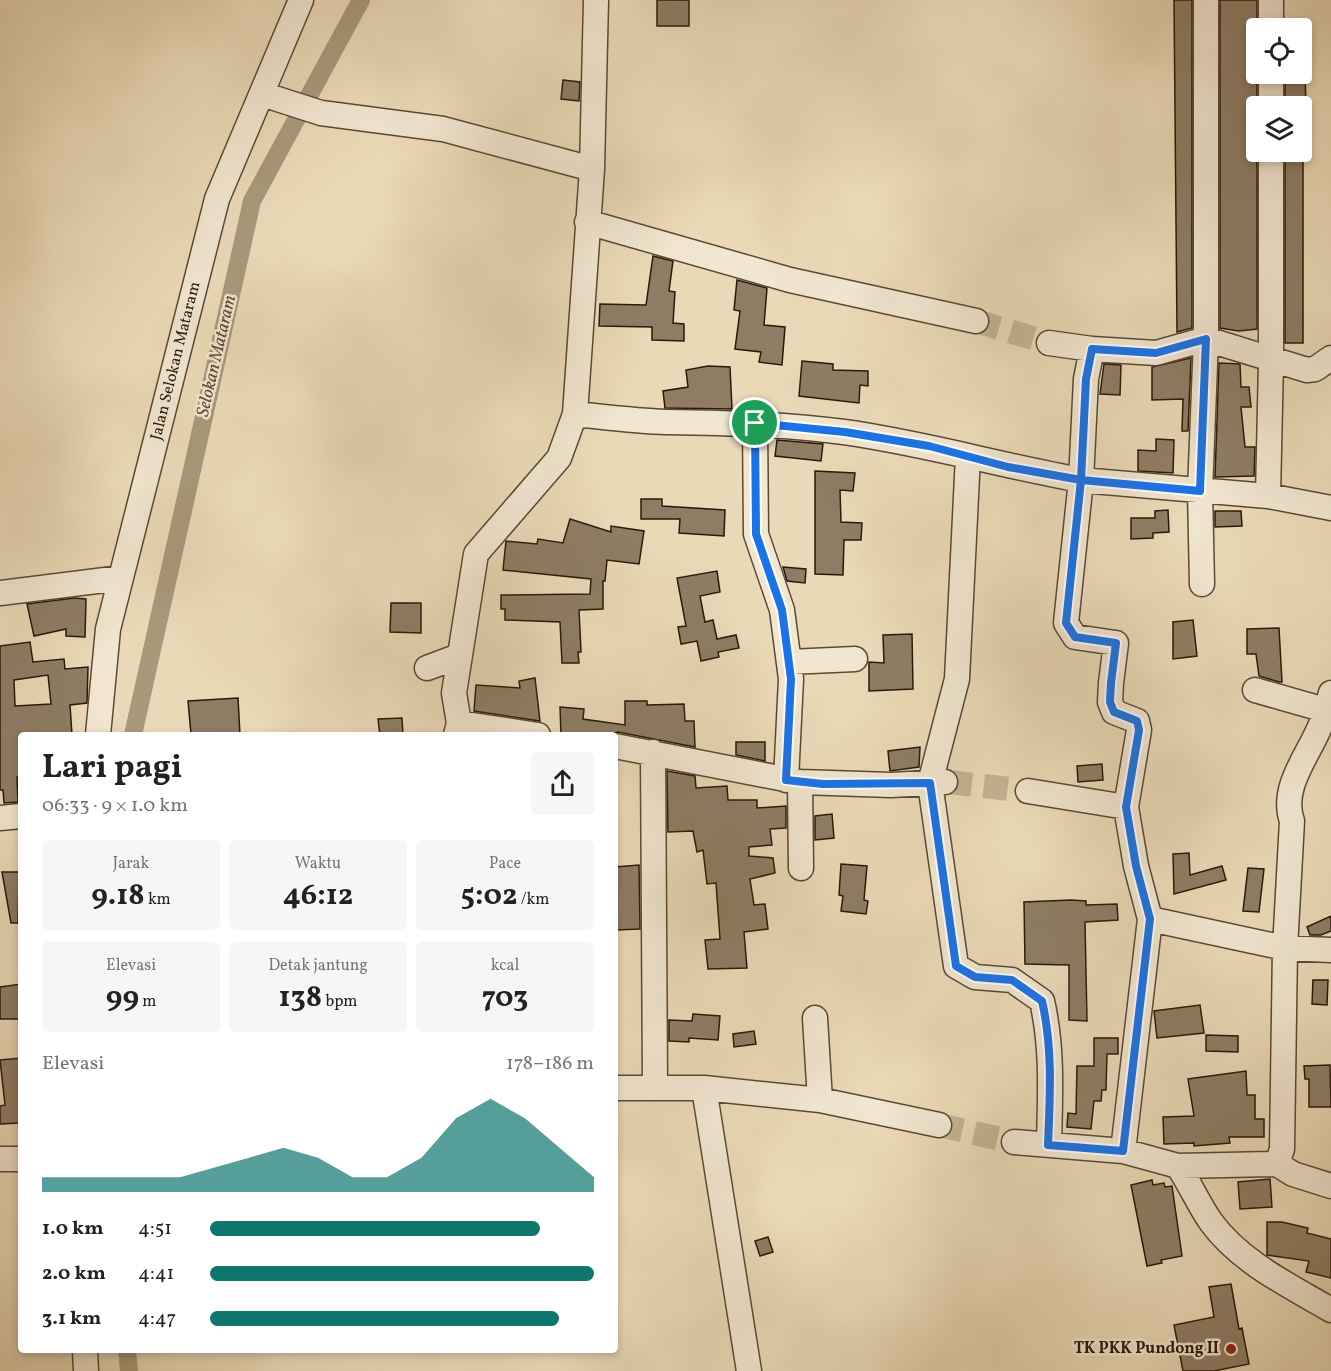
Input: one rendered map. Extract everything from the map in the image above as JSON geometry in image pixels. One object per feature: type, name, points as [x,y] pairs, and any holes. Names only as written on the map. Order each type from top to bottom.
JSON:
[{"type":"street","name":"Jalan Selokan Mataram","points":[[98,732],[108,628],[217,199],[301,0]]},
{"type":"street","points":[[498,732],[457,729],[454,693],[476,554],[559,458],[575,414],[592,169],[596,0]]},
{"type":"street","points":[[1202,584],[1200,491],[1206,339],[1206,0]]},
{"type":"street","points":[[1271,0],[1271,18]]},
{"type":"street","points":[[262,94],[321,113],[443,129],[592,169]]},
{"type":"street","points":[[1268,496],[1271,162]]},
{"type":"street","points":[[587,222],[790,280],[976,321]]},
{"type":"street","points":[[1049,343],[1092,349],[1156,353],[1206,339],[1271,361],[1307,370],[1315,369],[1331,358]]},
{"type":"street","points":[[1092,349],[1086,379],[1081,480],[1066,623],[1075,637],[1116,643],[1110,702],[1114,712],[1137,721],[1139,730],[1126,807],[1136,866],[1150,919],[1123,1151]]},
{"type":"street","points":[[575,414],[664,422],[755,423],[845,432],[929,446],[1008,467],[1081,480],[1268,496],[1331,508]]},
{"type":"street","points":[[755,423],[756,534],[759,550],[777,590],[789,662],[793,781],[801,868]]},
{"type":"street","points":[[968,456],[957,679],[939,783],[956,966],[975,977],[1012,980],[1042,1001],[1050,1045],[1048,1145]]},
{"type":"street","points":[[0,593],[121,578]]},
{"type":"street","points":[[427,668],[459,656]]},
{"type":"street","points":[[789,662],[855,659]]},
{"type":"street","points":[[1255,690],[1328,701],[1290,791],[1288,809],[1292,821],[1285,948],[1282,1149],[1277,1164]]},
{"type":"street","points":[[618,746],[793,781],[891,785],[939,783]]},
{"type":"street","points":[[653,752],[655,1087]]},
{"type":"street","points":[[1028,791],[1126,807]]},
{"type":"street","points":[[0,818],[18,816]]},
{"type":"street","points":[[1150,919],[1285,948],[1331,950]]},
{"type":"street","points":[[815,1018],[820,1100]]},
{"type":"street","points":[[618,1088],[704,1089],[820,1100],[939,1125]]},
{"type":"street","points":[[704,1089],[749,1371]]},
{"type":"street","points":[[1014,1142],[1123,1151],[1178,1166],[1277,1164],[1293,1174],[1331,1186]]},
{"type":"street","points":[[0,1159],[18,1159]]},
{"type":"street","points":[[1178,1166],[1211,1222],[1231,1244],[1277,1279],[1330,1305]]},
{"type":"street","points":[[85,1353],[86,1371]]},
{"type":"building","points":[[657,0],[689,0],[689,26],[657,26]]},
{"type":"building","points":[[1174,0],[1192,0],[1192,328],[1177,332]]},
{"type":"building","points":[[1220,0],[1257,0],[1257,18],[1246,18],[1246,84],[1257,84],[1257,96],[1246,96],[1246,162],[1257,162],[1257,329],[1239,331],[1220,328]]},
{"type":"building","points":[[563,80],[580,82],[579,101],[561,99]]},
{"type":"building","points":[[1285,84],[1305,84],[1306,96],[1285,96]]},
{"type":"building","points":[[1285,162],[1303,162],[1303,343],[1285,343]]},
{"type":"building","points":[[653,256],[673,261],[669,291],[675,292],[673,323],[684,324],[684,341],[652,340],[652,327],[599,326],[600,304],[646,305]]},
{"type":"building","points":[[737,280],[767,288],[764,325],[785,327],[782,365],[759,362],[761,352],[735,349],[740,311],[734,310]]},
{"type":"building","points":[[1191,358],[1188,431],[1182,431],[1183,399],[1152,400],[1152,367]]},
{"type":"building","points":[[802,361],[833,364],[833,370],[868,371],[868,386],[860,385],[859,403],[799,396]]},
{"type":"building","points":[[1219,363],[1240,364],[1241,387],[1249,387],[1251,407],[1241,407],[1245,447],[1255,447],[1254,476],[1215,477]]},
{"type":"building","points":[[1104,364],[1121,365],[1120,395],[1100,394]]},
{"type":"building","points":[[708,366],[730,367],[732,409],[665,408],[663,391],[688,387],[686,370]]},
{"type":"building","points":[[1156,439],[1174,440],[1173,473],[1138,471],[1138,450],[1156,451]]},
{"type":"building","points":[[777,440],[823,444],[821,461],[775,456]]},
{"type":"building","points":[[815,471],[855,473],[853,491],[840,490],[841,522],[862,523],[861,540],[844,540],[843,575],[815,574]]},
{"type":"building","points":[[641,499],[662,499],[662,506],[725,510],[724,536],[679,533],[680,519],[641,519]]},
{"type":"building","points":[[1168,510],[1169,532],[1153,533],[1153,538],[1131,539],[1131,518],[1155,518],[1155,511]]},
{"type":"building","points":[[1215,511],[1241,511],[1242,526],[1215,527]]},
{"type":"building","points":[[570,519],[611,532],[611,526],[644,531],[639,564],[607,560],[605,581],[603,581],[603,609],[579,610],[581,652],[578,652],[579,663],[562,663],[560,622],[505,620],[505,609],[501,609],[501,595],[590,594],[591,579],[503,570],[506,541],[537,544],[538,539],[563,543]]},
{"type":"building","points":[[783,567],[806,569],[805,583],[787,581]]},
{"type":"building","points":[[717,571],[720,592],[700,596],[705,622],[713,620],[717,639],[736,635],[739,648],[718,652],[719,657],[701,661],[697,641],[681,644],[678,627],[686,626],[677,578]]},
{"type":"building","points":[[74,598],[86,599],[85,637],[66,636],[66,629],[34,636],[27,604]]},
{"type":"building","points":[[391,603],[421,603],[421,633],[390,632]]},
{"type":"building","points":[[1193,620],[1197,656],[1173,659],[1173,622]]},
{"type":"building","points":[[1279,628],[1282,682],[1259,676],[1256,654],[1247,654],[1247,629]]},
{"type":"building","points":[[912,634],[913,689],[869,691],[869,662],[884,663],[883,635]]},
{"type":"building","points":[[30,642],[33,662],[64,659],[65,669],[88,667],[87,703],[70,705],[72,732],[18,732],[18,802],[4,803],[3,790],[0,790],[0,646]],"holes":[[[48,675],[51,704],[15,706],[14,680]]]},
{"type":"building","points":[[535,678],[540,721],[474,711],[476,685],[520,688],[519,681]]},
{"type":"building","points":[[238,698],[240,732],[191,732],[188,701]]},
{"type":"building","points":[[625,701],[647,701],[647,705],[684,704],[685,721],[694,721],[695,747],[618,732],[561,732],[560,707],[584,709],[583,719],[625,725]]},
{"type":"building","points":[[402,718],[403,732],[380,732],[378,719]]},
{"type":"building","points":[[736,742],[765,742],[765,761],[736,755]]},
{"type":"building","points":[[920,747],[919,767],[890,771],[888,751]]},
{"type":"building","points":[[1102,764],[1103,780],[1078,782],[1077,766]]},
{"type":"building","points":[[667,771],[695,776],[696,788],[727,786],[728,800],[757,800],[757,808],[786,806],[786,828],[770,829],[772,845],[749,847],[749,856],[773,858],[775,873],[750,879],[754,905],[765,904],[768,929],[744,932],[747,968],[708,969],[705,940],[720,939],[716,883],[707,884],[703,850],[697,852],[693,831],[668,832]]},
{"type":"building","points":[[832,814],[834,838],[815,840],[815,816]]},
{"type":"building","points":[[1189,853],[1190,875],[1222,866],[1226,880],[1174,894],[1173,854]]},
{"type":"building","points":[[841,864],[867,866],[864,900],[868,901],[866,914],[841,911],[843,896],[839,895]]},
{"type":"building","points":[[639,865],[640,929],[618,930],[618,867]]},
{"type":"building","points":[[1248,868],[1264,869],[1259,912],[1243,911]]},
{"type":"building","points":[[2,872],[18,872],[18,923],[11,923]]},
{"type":"building","points":[[1086,901],[1086,905],[1117,904],[1118,920],[1085,922],[1087,1021],[1069,1020],[1069,965],[1025,964],[1024,902]]},
{"type":"building","points":[[1331,916],[1331,931],[1321,935],[1310,935],[1307,927]]},
{"type":"building","points":[[1313,980],[1328,980],[1327,1005],[1312,1004]]},
{"type":"building","points":[[18,984],[18,1019],[0,1019],[0,987]]},
{"type":"building","points":[[1200,1005],[1204,1033],[1157,1038],[1154,1011]]},
{"type":"building","points":[[693,1014],[720,1016],[718,1040],[689,1038],[689,1042],[669,1041],[669,1020],[692,1021]]},
{"type":"building","points":[[754,1031],[756,1044],[734,1047],[733,1034]]},
{"type":"building","points":[[1206,1035],[1238,1036],[1238,1052],[1206,1051]]},
{"type":"building","points":[[1094,1038],[1118,1038],[1118,1054],[1107,1054],[1106,1090],[1102,1090],[1101,1101],[1094,1101],[1091,1129],[1067,1127],[1068,1113],[1076,1114],[1077,1066],[1094,1066]]},
{"type":"building","points":[[18,1058],[18,1123],[0,1124],[0,1106],[5,1105],[0,1060]]},
{"type":"building","points":[[1330,1065],[1331,1107],[1309,1107],[1309,1079],[1305,1079],[1304,1066]]},
{"type":"building","points":[[1246,1071],[1247,1095],[1255,1095],[1255,1119],[1264,1119],[1264,1137],[1229,1137],[1230,1143],[1194,1146],[1194,1143],[1164,1144],[1163,1117],[1194,1116],[1188,1079]]},
{"type":"building","points":[[1270,1179],[1272,1207],[1240,1209],[1238,1182]]},
{"type":"building","points":[[1152,1180],[1153,1185],[1164,1183],[1165,1187],[1172,1186],[1182,1256],[1161,1260],[1162,1263],[1147,1266],[1131,1185]]},
{"type":"building","points":[[1267,1222],[1282,1222],[1308,1228],[1307,1233],[1331,1239],[1331,1278],[1306,1272],[1309,1261],[1267,1255]]},
{"type":"building","points":[[768,1237],[773,1252],[760,1256],[755,1241]]},
{"type":"building","points":[[1231,1284],[1239,1329],[1242,1328],[1249,1364],[1214,1371],[1183,1371],[1174,1325],[1214,1317],[1209,1287]]},
{"type":"waterway","name":"Selokan Mataram","points":[[134,732],[252,201],[361,0]]},
{"type":"waterway","name":"Selokan Mataram","points":[[127,1353],[129,1371]]},
{"type":"tunnel","points":[[976,321],[1049,343]]},
{"type":"tunnel","points":[[948,782],[1028,791]]},
{"type":"tunnel","points":[[939,1125],[1014,1142]]},
{"type":"place","name":"TK PKK Pundong II","points":[[1231,1349]]},
{"type":"route","points":[[755,423],[756,534],[759,550],[777,590],[782,610],[791,679],[786,780],[823,784],[930,783],[956,966],[975,977],[1012,980],[1042,1001],[1049,1034],[1051,1079],[1048,1145],[1123,1151],[1150,919],[1136,866],[1126,807],[1139,730],[1137,721],[1114,712],[1110,702],[1116,643],[1105,639],[1089,640],[1075,637],[1066,623],[1081,480],[1086,379],[1092,349],[1156,353],[1206,339],[1200,491],[1081,480],[1008,467],[929,446],[845,432],[755,423]]}]
